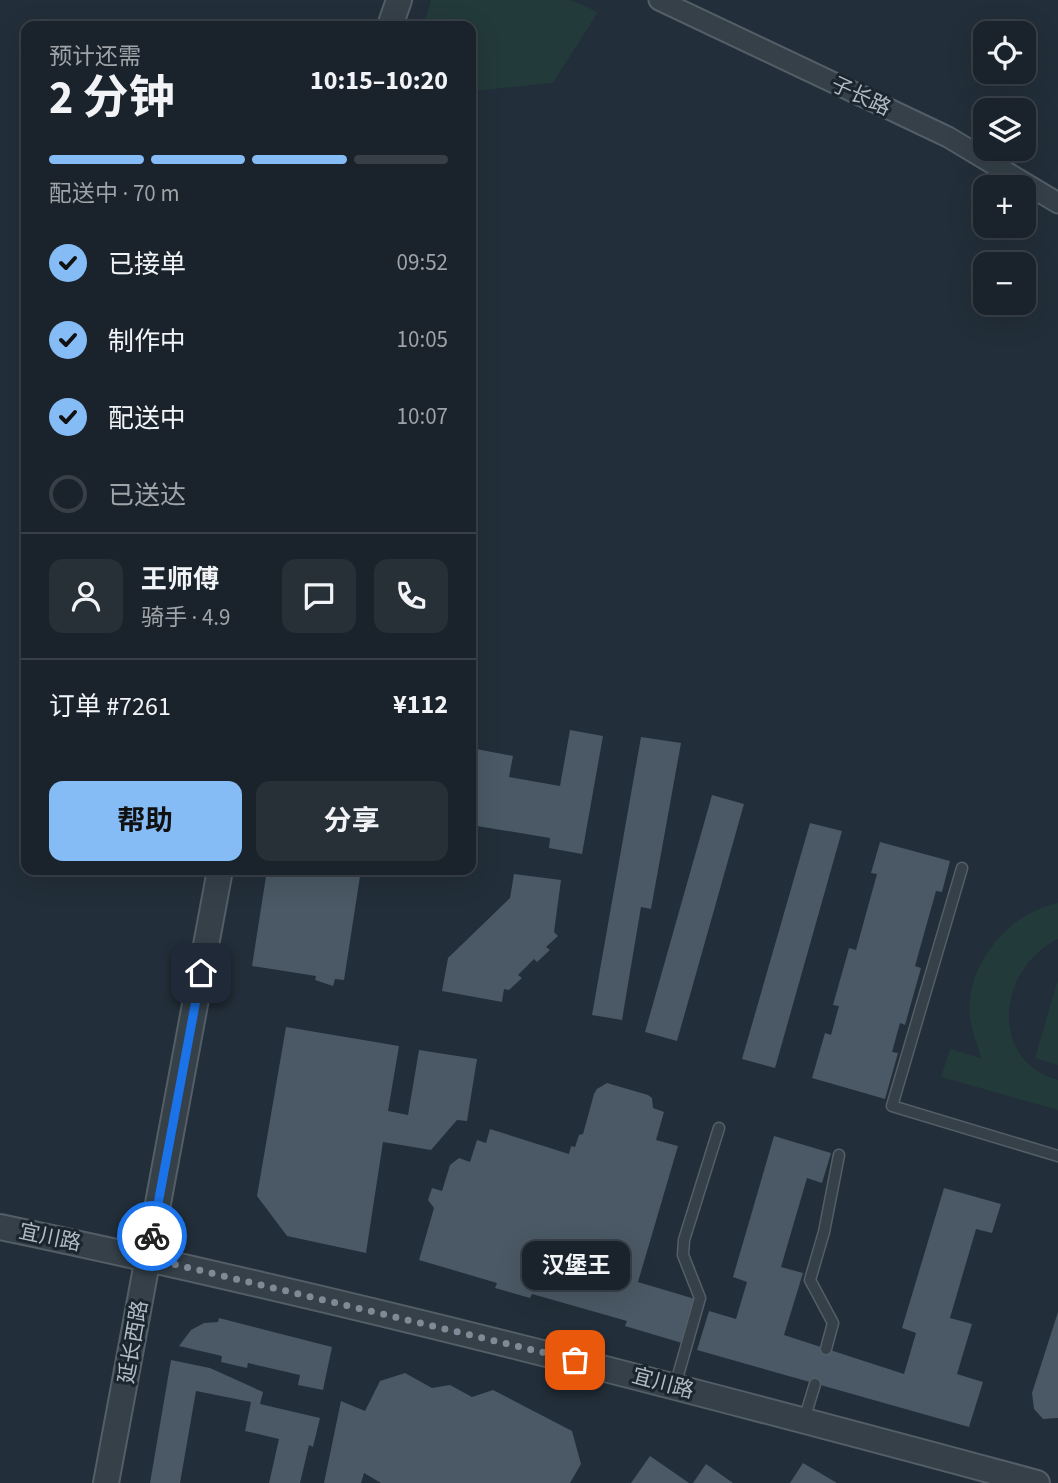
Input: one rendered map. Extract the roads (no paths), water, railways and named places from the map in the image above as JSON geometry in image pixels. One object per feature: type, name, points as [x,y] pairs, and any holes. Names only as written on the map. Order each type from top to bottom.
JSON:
[{"type":"street","points":[[392,21],[399,0]]},
{"type":"street","name":"子长路","points":[[659,0],[948,137],[1058,203]]},
{"type":"street","name":"延长西路","points":[[106,1483],[219,875]]},
{"type":"street","name":"宜川路","points":[[0,1227],[148,1258],[575,1360],[804,1421],[975,1475],[1037,1483]]},
{"type":"lane","points":[[962,868],[892,1106],[1058,1156]]},
{"type":"lane","points":[[675,1386],[700,1298],[683,1255],[684,1240],[719,1128]]},
{"type":"lane","points":[[826,1349],[833,1323],[810,1280],[824,1232],[839,1155]]},
{"type":"lane","points":[[804,1421],[816,1384]]},
{"type":"place","name":"汉堡王","points":[[575,1360]]}]
